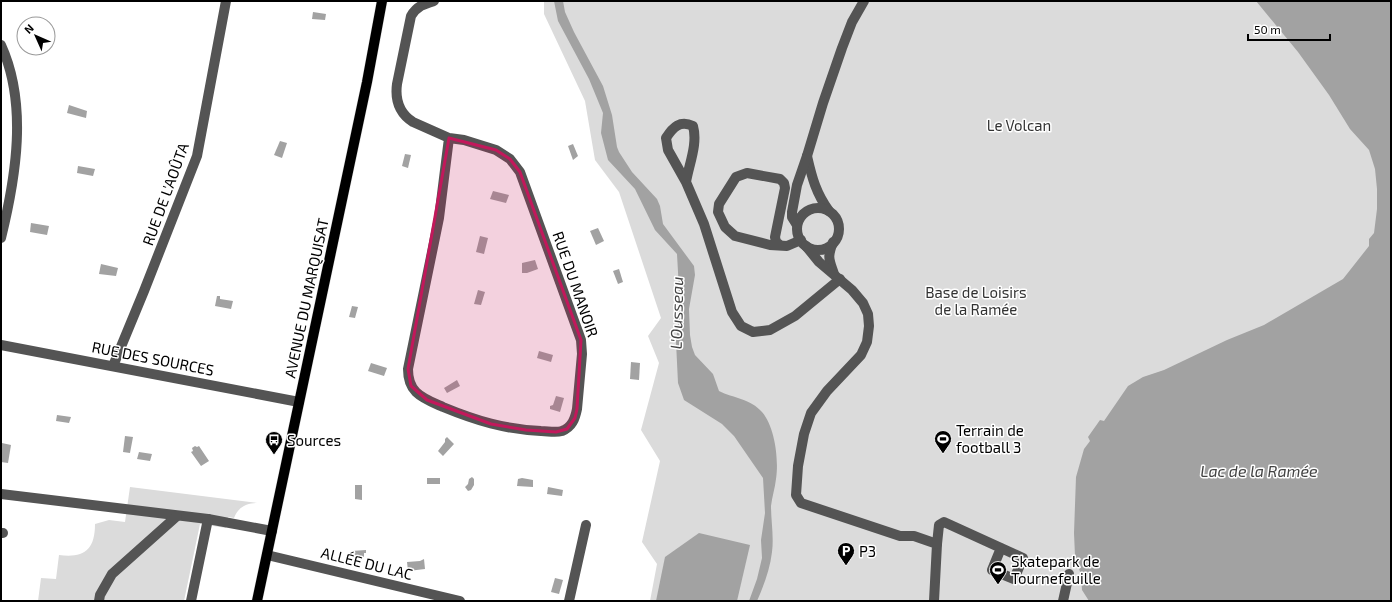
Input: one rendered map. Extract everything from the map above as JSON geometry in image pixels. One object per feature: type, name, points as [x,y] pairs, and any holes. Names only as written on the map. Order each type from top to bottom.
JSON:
[{"type":"main road","name":"AVENUE DU MARQUISAT","points":[[257,601],[367,82],[382,1]]},
{"type":"street","name":"RUE DE L'AOÛTA","points":[[113,366],[197,156],[226,1]]},
{"type":"street","name":"RUE DU MANOIR","points":[[434,1],[421,5],[411,16],[396,92],[399,106],[407,118],[449,138],[464,140],[496,150],[510,159],[520,172],[581,340],[582,354],[576,414],[571,425],[561,431],[539,431],[510,428],[470,418],[426,400],[417,394],[411,386],[408,370],[439,218],[449,138]]},
{"type":"street","points":[[797,225],[792,217],[792,212],[797,185],[842,48],[852,22],[864,1]]},
{"type":"street","points":[[1,45],[10,70],[14,88],[16,121],[12,188],[1,238]]},
{"type":"street","points":[[686,182],[695,134],[693,126],[686,123],[678,125],[670,131],[666,138],[668,150],[686,182],[704,224],[732,312],[741,326],[753,332],[770,330],[795,316],[837,277]]},
{"type":"street","points":[[807,156],[814,186],[822,201],[836,218],[838,226],[838,232],[829,251],[828,258],[837,277]]},
{"type":"street","points":[[780,245],[776,242],[775,237],[785,188],[784,183],[780,179],[747,173],[736,177],[719,204],[718,212],[725,227],[735,236],[770,245],[787,246],[804,243],[817,249],[829,246],[833,242]]},
{"type":"street","points":[[829,211],[818,208],[812,209],[802,215],[797,225],[797,231],[804,243],[819,262],[852,290],[863,303],[868,314],[869,326],[867,342],[861,355],[827,391],[812,413],[804,434],[798,466],[796,495],[801,503],[900,536],[914,536],[937,544]]},
{"type":"street","name":"RUE DES SOURCES","points":[[1,345],[299,402]]},
{"type":"street","points":[[1,494],[208,519],[272,531]]},
{"type":"street","points":[[99,601],[100,595],[112,574],[177,516]]},
{"type":"street","points":[[191,601],[208,519]]},
{"type":"street","points":[[934,601],[939,525],[944,522],[1002,548]]},
{"type":"street","points":[[569,601],[586,525]]},
{"type":"street","name":"ALLÉE DU LAC","points":[[267,554],[460,601]]},
{"type":"street","points":[[1063,601],[1069,574]]},
{"type":"highlighted area","points":[[449,138],[496,150],[510,159],[520,172],[581,340],[577,409],[575,418],[567,429],[556,432],[526,430],[491,424],[427,400],[411,386],[408,369]]},
{"type":"green space","name":"Base de Loisirs de la Ramée","points":[[544,1],[1391,1],[1391,601],[650,601],[657,564],[642,542],[660,461],[641,430],[659,363],[648,336],[661,318],[619,192],[595,160],[585,101],[544,14]]},
{"type":"green space","points":[[130,487],[257,503],[243,506],[234,518],[228,517],[226,528],[200,524],[184,601],[38,601],[41,578],[56,579],[59,555],[75,555],[86,551],[93,541],[95,524],[109,520],[125,522]]},
{"type":"water","points":[[554,1],[563,1],[565,12],[574,32],[603,86],[612,115],[619,152],[632,172],[657,199],[660,206],[663,224],[694,266],[695,275],[689,309],[690,335],[695,355],[713,374],[719,391],[753,404],[762,412],[770,426],[775,444],[777,463],[776,479],[771,506],[773,546],[768,571],[757,601],[749,601],[757,579],[762,558],[761,540],[765,513],[763,478],[734,436],[722,424],[684,400],[678,383],[676,342],[680,308],[677,254],[655,230],[635,189],[608,160],[601,133],[603,113],[589,79],[558,21]]},
{"type":"water","name":"Lac de la Ramée","points":[[1256,1],[1391,1],[1391,601],[1089,601],[1082,590],[1081,575],[1075,556],[1074,533],[1076,477],[1084,449],[1090,441],[1088,437],[1100,420],[1104,421],[1128,386],[1143,377],[1164,370],[1227,340],[1264,325],[1343,279],[1369,246],[1369,239],[1374,233],[1377,209],[1377,189],[1375,169],[1369,150],[1350,129],[1329,95],[1298,52]]},
{"type":"water","points":[[313,12],[326,14],[325,20],[312,19]]},
{"type":"water","points":[[69,105],[87,111],[86,118],[67,113]]},
{"type":"water","points":[[280,141],[287,143],[282,158],[274,155]]},
{"type":"water","points":[[573,144],[578,156],[573,160],[568,146]]},
{"type":"water","points":[[405,154],[411,155],[408,168],[402,166]]},
{"type":"water","points":[[78,166],[95,169],[93,176],[77,173]]},
{"type":"water","points":[[493,191],[509,195],[506,203],[490,199]]},
{"type":"water","points":[[31,223],[49,226],[47,235],[30,232]]},
{"type":"water","points":[[598,228],[604,241],[596,245],[590,231]]},
{"type":"water","points":[[480,236],[488,238],[484,254],[476,252]]},
{"type":"water","points":[[535,260],[538,269],[527,273],[522,273],[522,263]]},
{"type":"water","points":[[101,264],[118,268],[116,276],[99,274]]},
{"type":"water","points":[[619,269],[623,282],[618,284],[613,271]]},
{"type":"water","points":[[478,290],[485,292],[481,305],[474,304]]},
{"type":"water","points":[[217,296],[220,296],[220,299],[233,301],[231,309],[215,306]]},
{"type":"water","points":[[352,306],[358,307],[355,318],[349,317]]},
{"type":"water","points":[[539,351],[553,355],[551,362],[537,358]]},
{"type":"water","points":[[631,362],[640,363],[639,380],[630,379]]},
{"type":"water","points":[[371,363],[387,368],[384,376],[368,371]]},
{"type":"water","points":[[457,380],[460,386],[447,393],[444,388]]},
{"type":"water","points":[[556,396],[564,398],[560,412],[550,409],[550,406],[553,405]]},
{"type":"water","points":[[57,415],[71,417],[69,423],[56,421]]},
{"type":"water","points":[[125,436],[133,437],[130,453],[123,452]]},
{"type":"water","points":[[447,437],[454,444],[443,456],[438,451]]},
{"type":"water","points":[[2,443],[11,445],[8,463],[1,462]]},
{"type":"water","points":[[199,446],[209,461],[201,466],[191,452],[193,451],[192,448]]},
{"type":"water","points":[[139,452],[152,454],[150,461],[137,459]]},
{"type":"water","points":[[472,477],[474,479],[474,485],[471,490],[468,491],[465,487],[468,484],[469,479]]},
{"type":"water","points":[[427,478],[440,478],[440,484],[427,484]]},
{"type":"water","points":[[522,478],[533,480],[533,487],[517,486],[518,479]]},
{"type":"water","points":[[355,485],[362,485],[362,500],[355,499]]},
{"type":"water","points":[[548,487],[563,490],[562,496],[547,494]]},
{"type":"water","points":[[699,533],[750,545],[737,601],[656,601],[665,557]]},
{"type":"water","points":[[366,550],[364,557],[351,557],[351,551]]},
{"type":"water","points":[[424,559],[425,569],[408,571],[407,562],[420,561]]},
{"type":"water","points":[[555,578],[563,580],[559,594],[551,592]]},
{"type":"place","name":"Terrain de football 3","points":[[943,454]]},
{"type":"place","name":"Sources","points":[[274,455]]},
{"type":"place","name":"P3","points":[[846,566]]},
{"type":"place","name":"Skatepark de Tournefeuille","points":[[998,585]]},
{"type":"park label","name":"Le Volcan","points":[[1019,125]]},
{"type":"water label","name":"L'Ousseau","points":[[676,313]]}]
